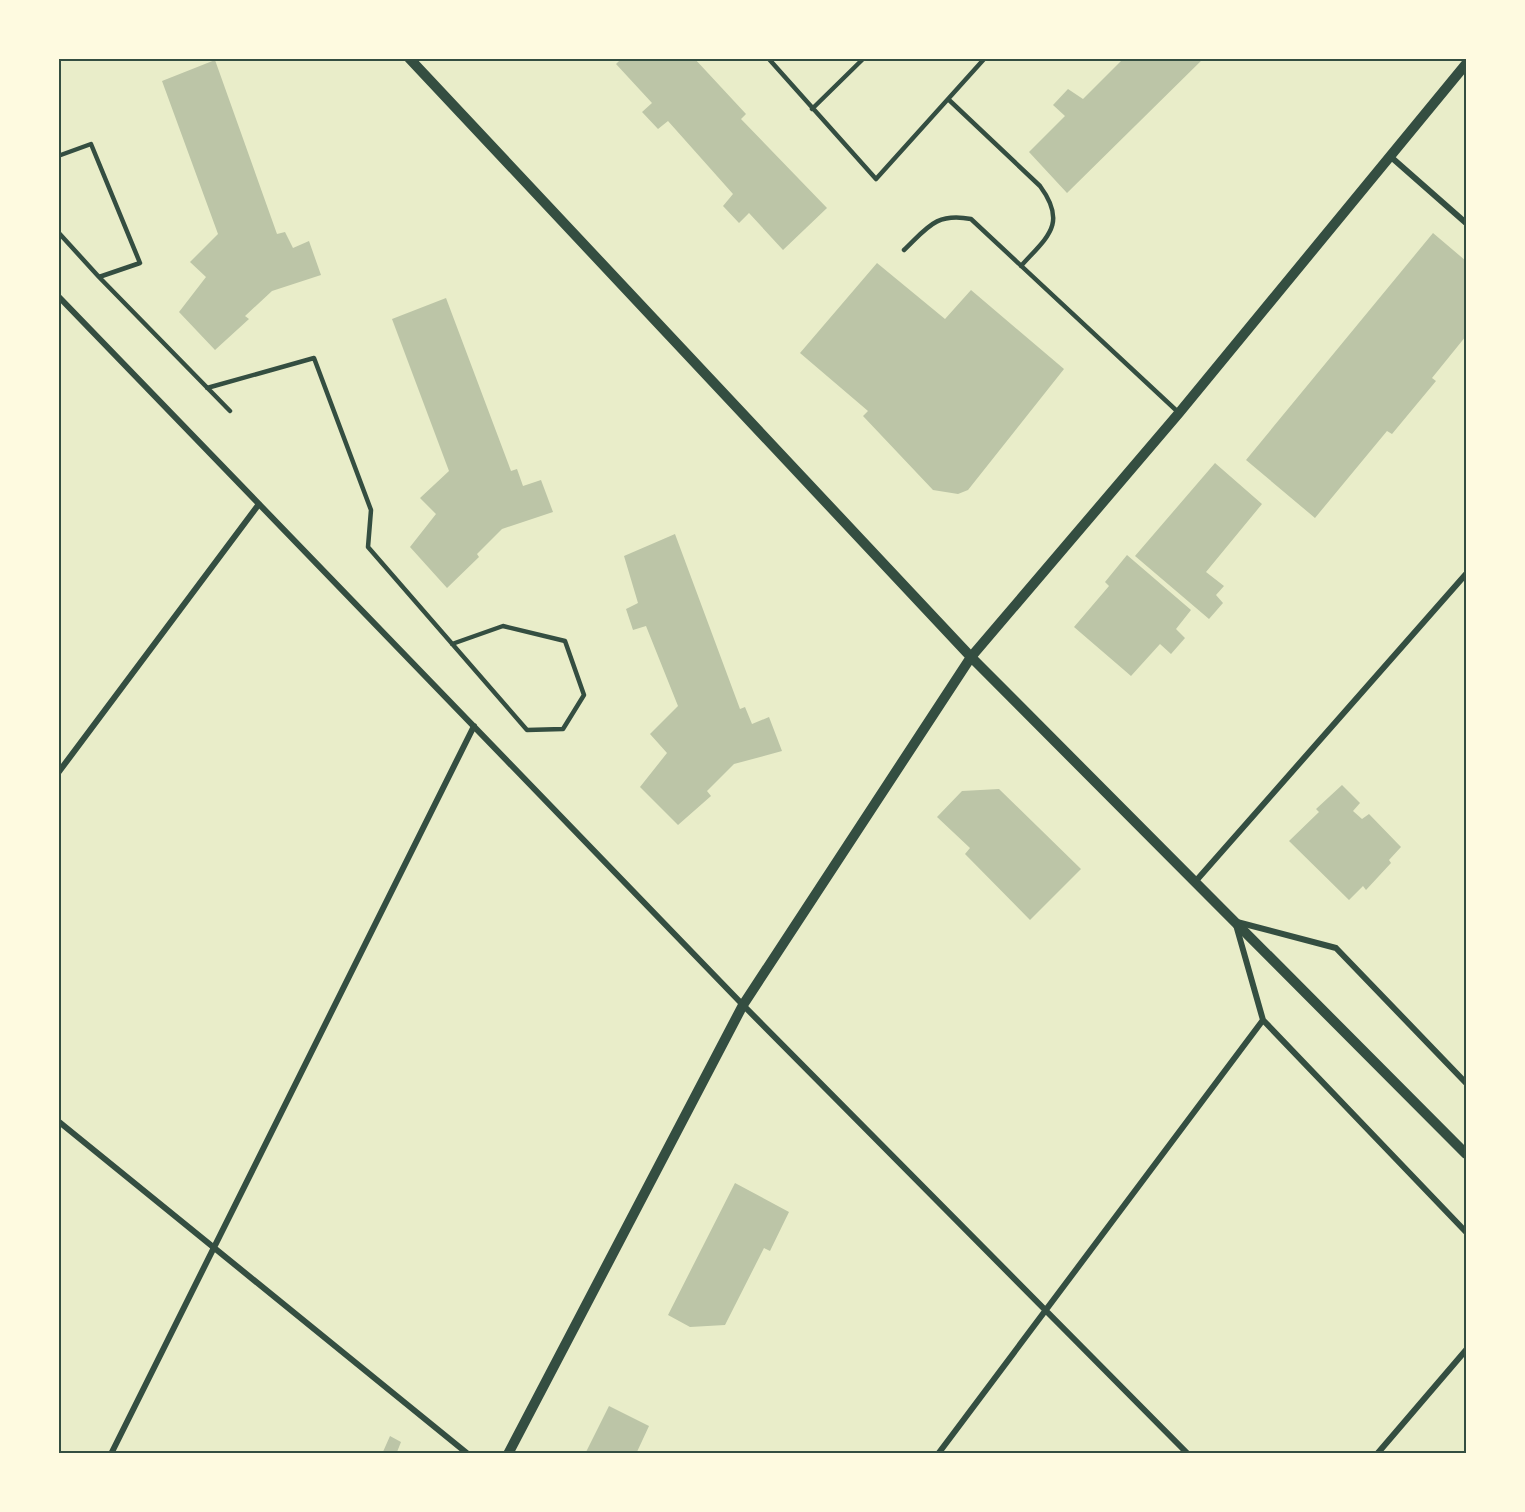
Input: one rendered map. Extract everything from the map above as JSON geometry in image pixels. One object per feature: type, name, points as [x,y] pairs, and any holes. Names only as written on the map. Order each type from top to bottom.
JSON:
[{"type":"street","points":[[409,58],[971,657],[1467,1154]]},
{"type":"street","points":[[508,1454],[743,1005],[971,657],[1179,413],[1467,64]]},
{"type":"street","points":[[1391,157],[1467,223]]},
{"type":"street","points":[[58,296],[743,1005],[1188,1454]]},
{"type":"street","points":[[58,773],[259,504]]},
{"type":"street","points":[[1195,882],[1467,573]]},
{"type":"street","points":[[111,1454],[474,726]]},
{"type":"street","points":[[1234,921],[1263,1020],[1467,1232]]},
{"type":"street","points":[[1234,921],[1336,948],[1467,1083]]},
{"type":"street","points":[[938,1454],[1044,1309],[1263,1020]]},
{"type":"street","points":[[58,1121],[468,1454]]},
{"type":"street","points":[[1377,1454],[1467,1350]]},
{"type":"lane","points":[[768,58],[876,179],[985,58]]},
{"type":"lane","points":[[812,109],[864,58]]},
{"type":"lane","points":[[948,99],[1040,186],[1051,201],[1055,219],[1051,234],[1021,266]]},
{"type":"lane","points":[[58,156],[91,144],[140,263],[99,277]]},
{"type":"lane","points":[[904,250],[935,221],[954,216],[971,219],[1179,413]]},
{"type":"lane","points":[[58,232],[230,411]]},
{"type":"lane","points":[[207,387],[314,358],[371,510],[368,547],[452,644],[527,730],[563,729],[584,695],[565,641],[503,626],[452,644]]},
{"type":"building","points":[[622,58],[694,58],[746,114],[741,119],[827,208],[783,250],[749,213],[739,223],[723,206],[733,194],[668,121],[658,129],[642,112],[652,103],[616,64]]},
{"type":"building","points":[[1124,58],[1204,58],[1067,193],[1029,152],[1065,116],[1053,105],[1068,89],[1083,99]]},
{"type":"building","points":[[215,60],[277,234],[285,232],[293,248],[309,241],[321,275],[272,291],[245,316],[249,319],[215,350],[179,312],[206,277],[190,262],[218,234],[162,81]]},
{"type":"building","points":[[1433,233],[1466,261],[1466,336],[1432,378],[1436,381],[1392,434],[1387,431],[1315,518],[1246,460]]},
{"type":"building","points":[[877,263],[945,319],[971,290],[1064,369],[968,490],[958,494],[933,490],[863,416],[868,411],[800,353]]},
{"type":"building","points":[[446,298],[511,471],[517,469],[523,486],[541,480],[553,512],[502,529],[477,554],[479,557],[447,588],[410,547],[436,514],[420,498],[449,471],[392,319]]},
{"type":"building","points":[[1215,463],[1262,504],[1206,572],[1224,586],[1216,595],[1223,603],[1209,619],[1135,556]]},
{"type":"building","points":[[675,534],[740,709],[745,707],[752,724],[769,717],[782,751],[734,764],[707,791],[711,796],[678,825],[640,787],[667,753],[650,734],[678,706],[646,626],[633,630],[626,609],[638,603],[624,556]]},
{"type":"building","points":[[1127,555],[1191,610],[1176,629],[1185,638],[1171,654],[1160,644],[1131,676],[1074,627],[1109,586],[1105,582]]},
{"type":"building","points":[[1342,785],[1360,803],[1353,811],[1362,819],[1369,814],[1401,847],[1389,860],[1391,863],[1366,890],[1363,886],[1349,900],[1289,841],[1319,812],[1316,809]]},
{"type":"building","points":[[999,789],[1081,869],[1030,920],[965,854],[970,848],[937,817],[962,791]]},
{"type":"building","points":[[735,1183],[789,1212],[770,1251],[764,1248],[725,1325],[690,1327],[668,1315]]},
{"type":"building","points":[[609,1406],[649,1426],[636,1454],[585,1454]]},
{"type":"building","points":[[390,1436],[401,1442],[397,1452],[400,1454],[382,1454]]}]
